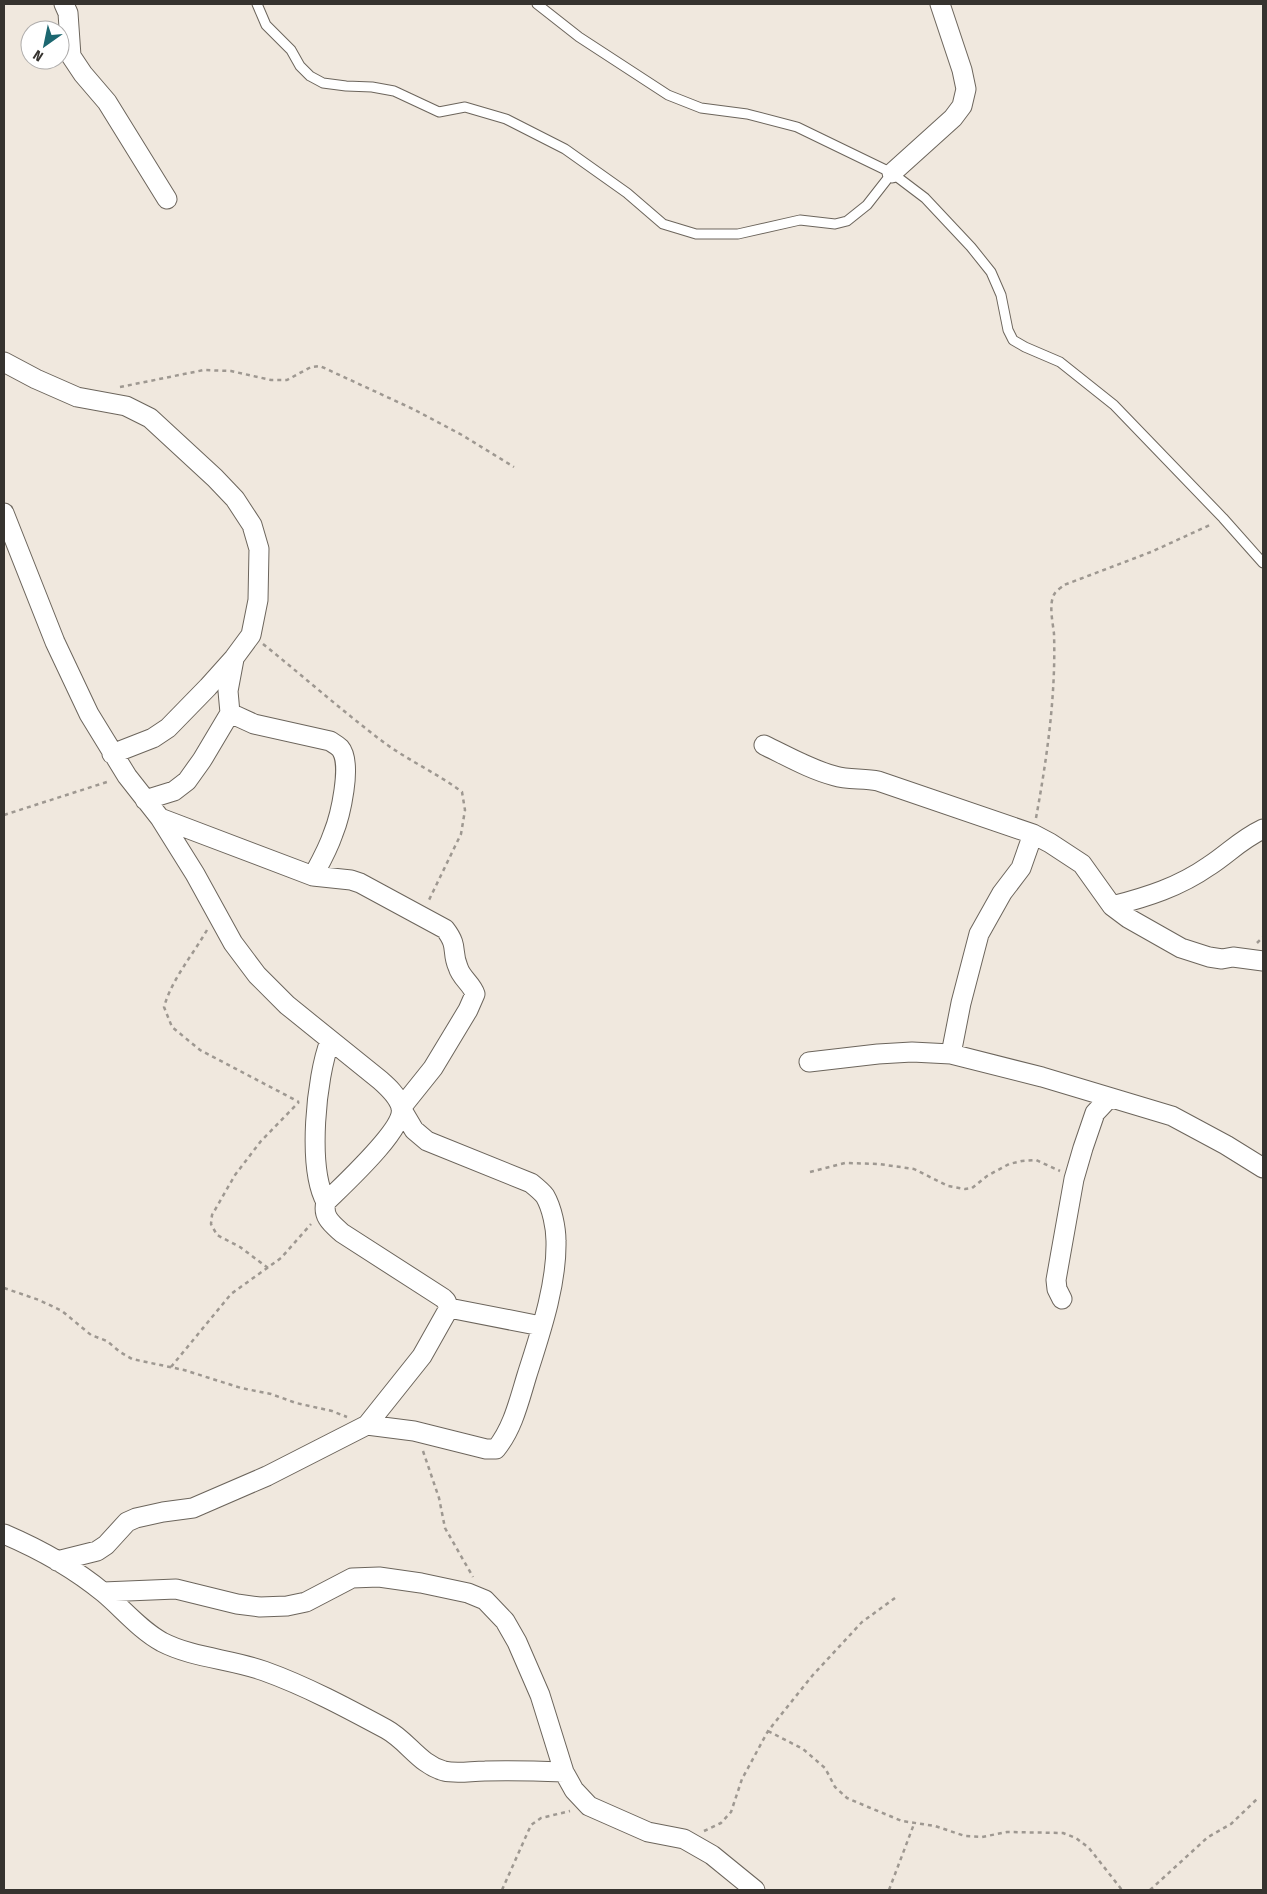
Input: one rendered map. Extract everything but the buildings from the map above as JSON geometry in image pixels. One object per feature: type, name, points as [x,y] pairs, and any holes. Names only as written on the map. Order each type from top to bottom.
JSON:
[{"type":"street","points":[[64,4],[68,14],[71,56],[83,74],[107,102],[167,199]]},
{"type":"street","points":[[892,173],[953,118],[962,106],[966,89],[962,70],[940,4]]},
{"type":"street","points":[[4,362],[77,397],[126,406],[150,418],[202,465],[235,499],[252,525],[259,549],[258,600],[251,634],[234,658],[168,728],[153,738],[112,754]]},
{"type":"street","points":[[4,513],[55,642],[89,714],[127,776],[160,818],[195,874],[233,943],[257,975],[287,1005],[380,1080],[393,1093],[414,1130],[428,1141],[531,1183],[545,1196],[556,1239],[556,1266],[520,1402],[503,1440],[496,1449],[477,1448],[414,1431],[366,1425]]},
{"type":"street","points":[[145,800],[174,791],[187,781],[202,760],[230,713],[228,691],[234,658]]},
{"type":"street","points":[[230,713],[254,724],[330,741],[340,748],[344,758],[346,773],[342,804],[334,834],[313,876]]},
{"type":"street","points":[[764,746],[823,773],[838,777],[878,781],[1033,834],[1082,864],[1112,906],[1128,918],[1181,948],[1208,957],[1222,959],[1233,957],[1263,961]]},
{"type":"street","points":[[160,818],[313,876],[351,880],[360,883],[422,915],[445,929],[452,938],[455,946],[457,966],[476,994],[432,1068],[401,1108],[399,1119],[379,1148],[325,1206]]},
{"type":"street","points":[[1112,906],[1150,896],[1170,888],[1209,866],[1244,838],[1263,829]]},
{"type":"street","points":[[951,1054],[961,1003],[979,934],[1002,893],[1021,868],[1033,834]]},
{"type":"street","points":[[330,1041],[319,1078],[316,1168],[329,1222],[342,1233],[443,1298],[449,1308]]},
{"type":"street","points":[[809,1062],[912,1052],[951,1054],[1042,1077],[1172,1116],[1226,1145],[1263,1168]]},
{"type":"street","points":[[1062,1298],[1057,1288],[1056,1280],[1074,1179],[1082,1148],[1095,1114],[1109,1098]]},
{"type":"street","points":[[449,1308],[541,1326]]},
{"type":"street","points":[[57,1561],[97,1551],[106,1545],[127,1522],[136,1518],[193,1508],[267,1476],[366,1425],[422,1356],[449,1308]]},
{"type":"street","points":[[4,1534],[57,1561],[103,1592],[161,1642],[176,1648],[249,1666],[300,1686],[390,1731],[404,1741],[418,1757],[433,1767],[457,1773],[513,1770],[564,1772]]},
{"type":"street","points":[[103,1592],[176,1589],[237,1604],[260,1607],[287,1606],[306,1602],[352,1578],[379,1577],[421,1583],[485,1600],[505,1621],[517,1642],[540,1695],[564,1772],[574,1790],[596,1810],[648,1832],[684,1840],[712,1855],[755,1890]]},
{"type":"lane","points":[[257,4],[266,26],[291,50],[300,66],[310,76],[323,83],[372,87],[394,91],[439,112],[465,107],[506,118],[565,149],[628,193],[663,224],[696,234],[738,234],[800,220],[835,224],[847,221],[868,205],[892,173]]},
{"type":"lane","points":[[537,4],[579,36],[668,95],[701,108],[748,114],[797,126],[892,173],[925,198],[971,247],[991,272],[1001,295],[1008,330],[1013,340],[1024,347],[1060,362],[1114,405],[1223,518],[1263,563]]},
{"type":"path","points":[[112,388],[204,370],[231,371],[270,380],[287,380],[310,367],[320,366],[462,434],[514,466]]},
{"type":"path","points":[[1033,834],[1051,723],[1055,667],[1052,603],[1055,592],[1064,585],[1173,543],[1223,518]]},
{"type":"path","points":[[251,634],[382,741],[462,792],[465,810],[461,834],[422,915]]},
{"type":"path","points":[[4,814],[127,776]]},
{"type":"path","points":[[216,913],[192,956],[169,990],[164,1007],[172,1027],[200,1050],[299,1102]]},
{"type":"path","points":[[268,1268],[240,1247],[217,1235],[211,1224],[212,1215],[235,1175],[261,1141],[299,1102],[319,1078]]},
{"type":"path","points":[[810,1172],[846,1163],[879,1164],[914,1169],[948,1186],[965,1189],[972,1188],[987,1176],[1008,1164],[1036,1160],[1046,1163],[1074,1179]]},
{"type":"path","points":[[170,1368],[231,1294],[281,1258],[325,1206]]},
{"type":"path","points":[[4,1288],[39,1300],[62,1311],[92,1335],[107,1342],[132,1360],[170,1368],[240,1388],[271,1394],[296,1403],[332,1411],[366,1425]]},
{"type":"path","points":[[414,1431],[439,1498],[445,1528],[485,1600]]},
{"type":"path","points":[[684,1840],[721,1823],[731,1812],[742,1779],[768,1730],[812,1676],[862,1622],[895,1598]]},
{"type":"path","points":[[768,1730],[803,1749],[825,1768],[835,1787],[846,1798],[902,1821],[935,1826],[965,1836],[982,1837],[1007,1832],[1063,1833],[1076,1838],[1088,1848],[1122,1890]]},
{"type":"path","points":[[1150,1890],[1208,1837],[1231,1824],[1257,1799]]},
{"type":"path","points":[[502,1890],[531,1825],[540,1818],[596,1810]]},
{"type":"path","points":[[889,1890],[914,1823]]}]
